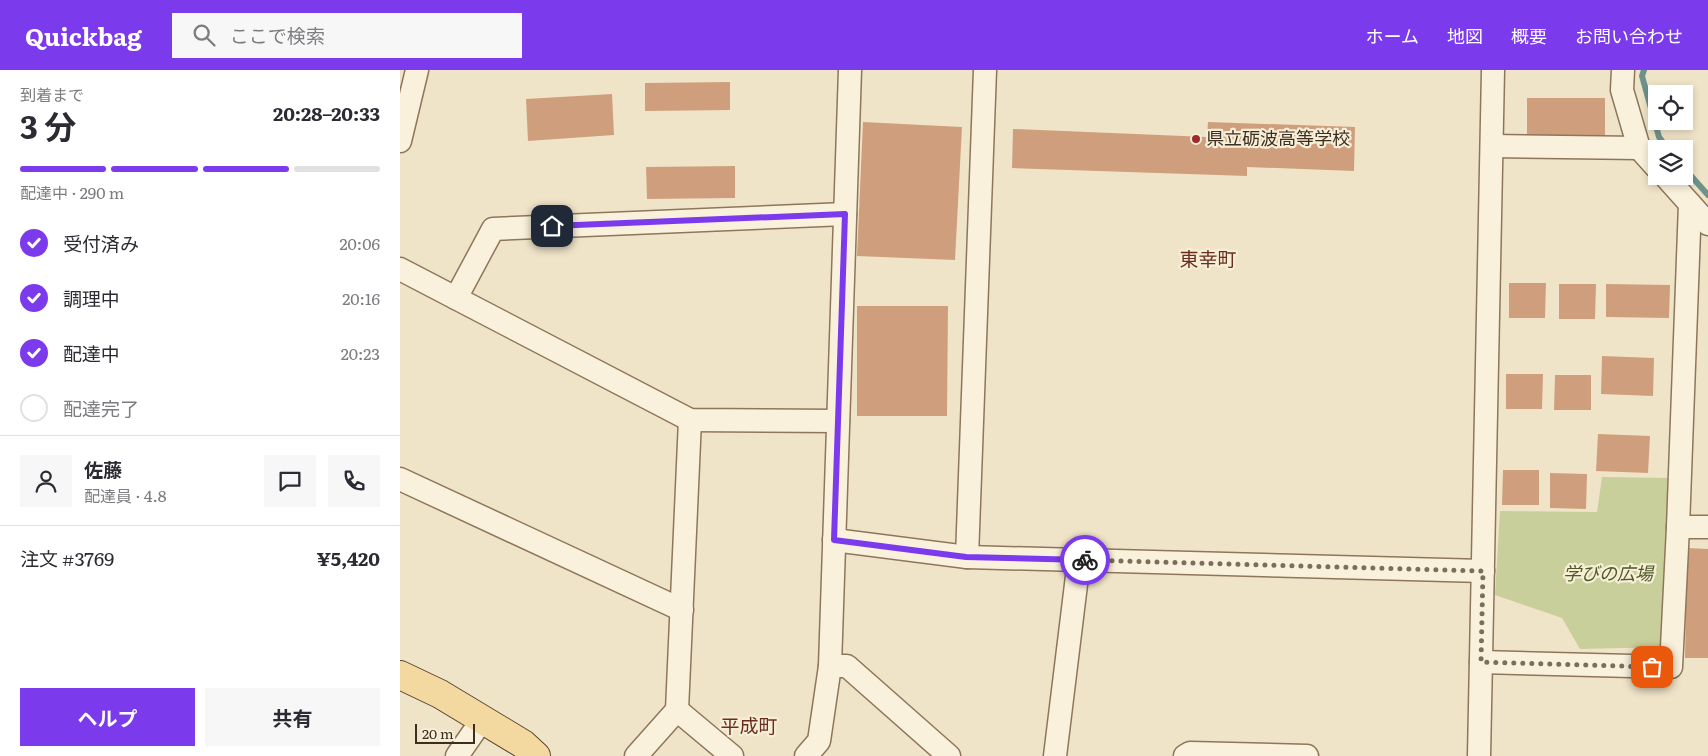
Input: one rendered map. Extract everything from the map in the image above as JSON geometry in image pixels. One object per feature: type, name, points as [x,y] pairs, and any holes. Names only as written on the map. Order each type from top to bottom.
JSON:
[{"type":"main road","points":[[400,675],[440,694],[522,744],[536,756]]},
{"type":"street","points":[[400,141],[417,70]]},
{"type":"street","points":[[806,756],[819,741],[830,666],[850,70]]},
{"type":"street","points":[[966,557],[985,70]]},
{"type":"street","points":[[1479,756],[1493,70]]},
{"type":"street","points":[[1624,70],[1622,90],[1639,148],[1648,158]]},
{"type":"street","points":[[1492,146],[1639,148]]},
{"type":"street","points":[[1673,185],[1708,224]]},
{"type":"street","points":[[1481,662],[1672,667],[1690,204]]},
{"type":"street","points":[[456,298],[493,229],[845,214]]},
{"type":"street","points":[[400,269],[690,420],[838,421]]},
{"type":"street","points":[[636,756],[677,710],[690,420]]},
{"type":"street","points":[[400,479],[682,610]]},
{"type":"street","points":[[1678,526],[1708,528]]},
{"type":"street","points":[[834,540],[966,557],[1483,571]]},
{"type":"street","points":[[1055,756],[1079,560]]},
{"type":"street","points":[[830,666],[846,666],[949,756]]},
{"type":"street","points":[[677,710],[732,756]]},
{"type":"street","points":[[457,756],[482,720]]},
{"type":"street","points":[[1185,756],[1190,753],[1307,756]]},
{"type":"green space","name":"学びの広場","points":[[1602,477],[1672,478],[1668,647],[1580,649],[1562,618],[1495,595],[1500,511],[1597,512]]},
{"type":"building","points":[[730,82],[730,110],[645,111],[645,83]]},
{"type":"building","points":[[612,94],[614,135],[528,141],[526,99]]},
{"type":"building","points":[[1527,98],[1605,98],[1605,135],[1527,135]]},
{"type":"building","points":[[863,122],[962,127],[955,260],[857,256]]},
{"type":"building","points":[[1208,122],[1355,127],[1354,171],[1247,167],[1247,176],[1012,168],[1013,129],[1207,137]]},
{"type":"building","points":[[735,166],[735,198],[647,199],[646,167]]},
{"type":"building","points":[[1509,283],[1546,283],[1545,318],[1509,318]]},
{"type":"building","points":[[1559,284],[1596,284],[1595,319],[1559,319]]},
{"type":"building","points":[[1606,284],[1670,285],[1669,318],[1606,317]]},
{"type":"building","points":[[857,306],[948,306],[947,416],[857,416]]},
{"type":"building","points":[[1602,356],[1654,358],[1653,396],[1601,394]]},
{"type":"building","points":[[1506,374],[1543,374],[1542,409],[1506,409]]},
{"type":"building","points":[[1555,375],[1591,375],[1591,410],[1554,410]]},
{"type":"building","points":[[1598,434],[1650,436],[1648,473],[1596,471]]},
{"type":"building","points":[[1503,470],[1539,470],[1539,505],[1502,505]]},
{"type":"building","points":[[1550,473],[1587,474],[1586,509],[1550,508]]},
{"type":"building","points":[[1687,548],[1708,549],[1708,658],[1685,658]]},
{"type":"waterway","points":[[1644,70],[1642,76],[1661,140]]},
{"type":"waterway","points":[[1693,178],[1708,195]]},
{"type":"way so far","points":[[1085,560],[1483,571],[1481,662],[1652,667]]},
{"type":"place","name":"県立砺波高等学校","points":[[1196,139]]},
{"type":"district","name":"東幸町","points":[[1208,259]]},
{"type":"district","name":"平成町","points":[[749,726]]},
{"type":"route","points":[[552,226],[845,214],[834,540],[966,557],[1085,560]]}]
